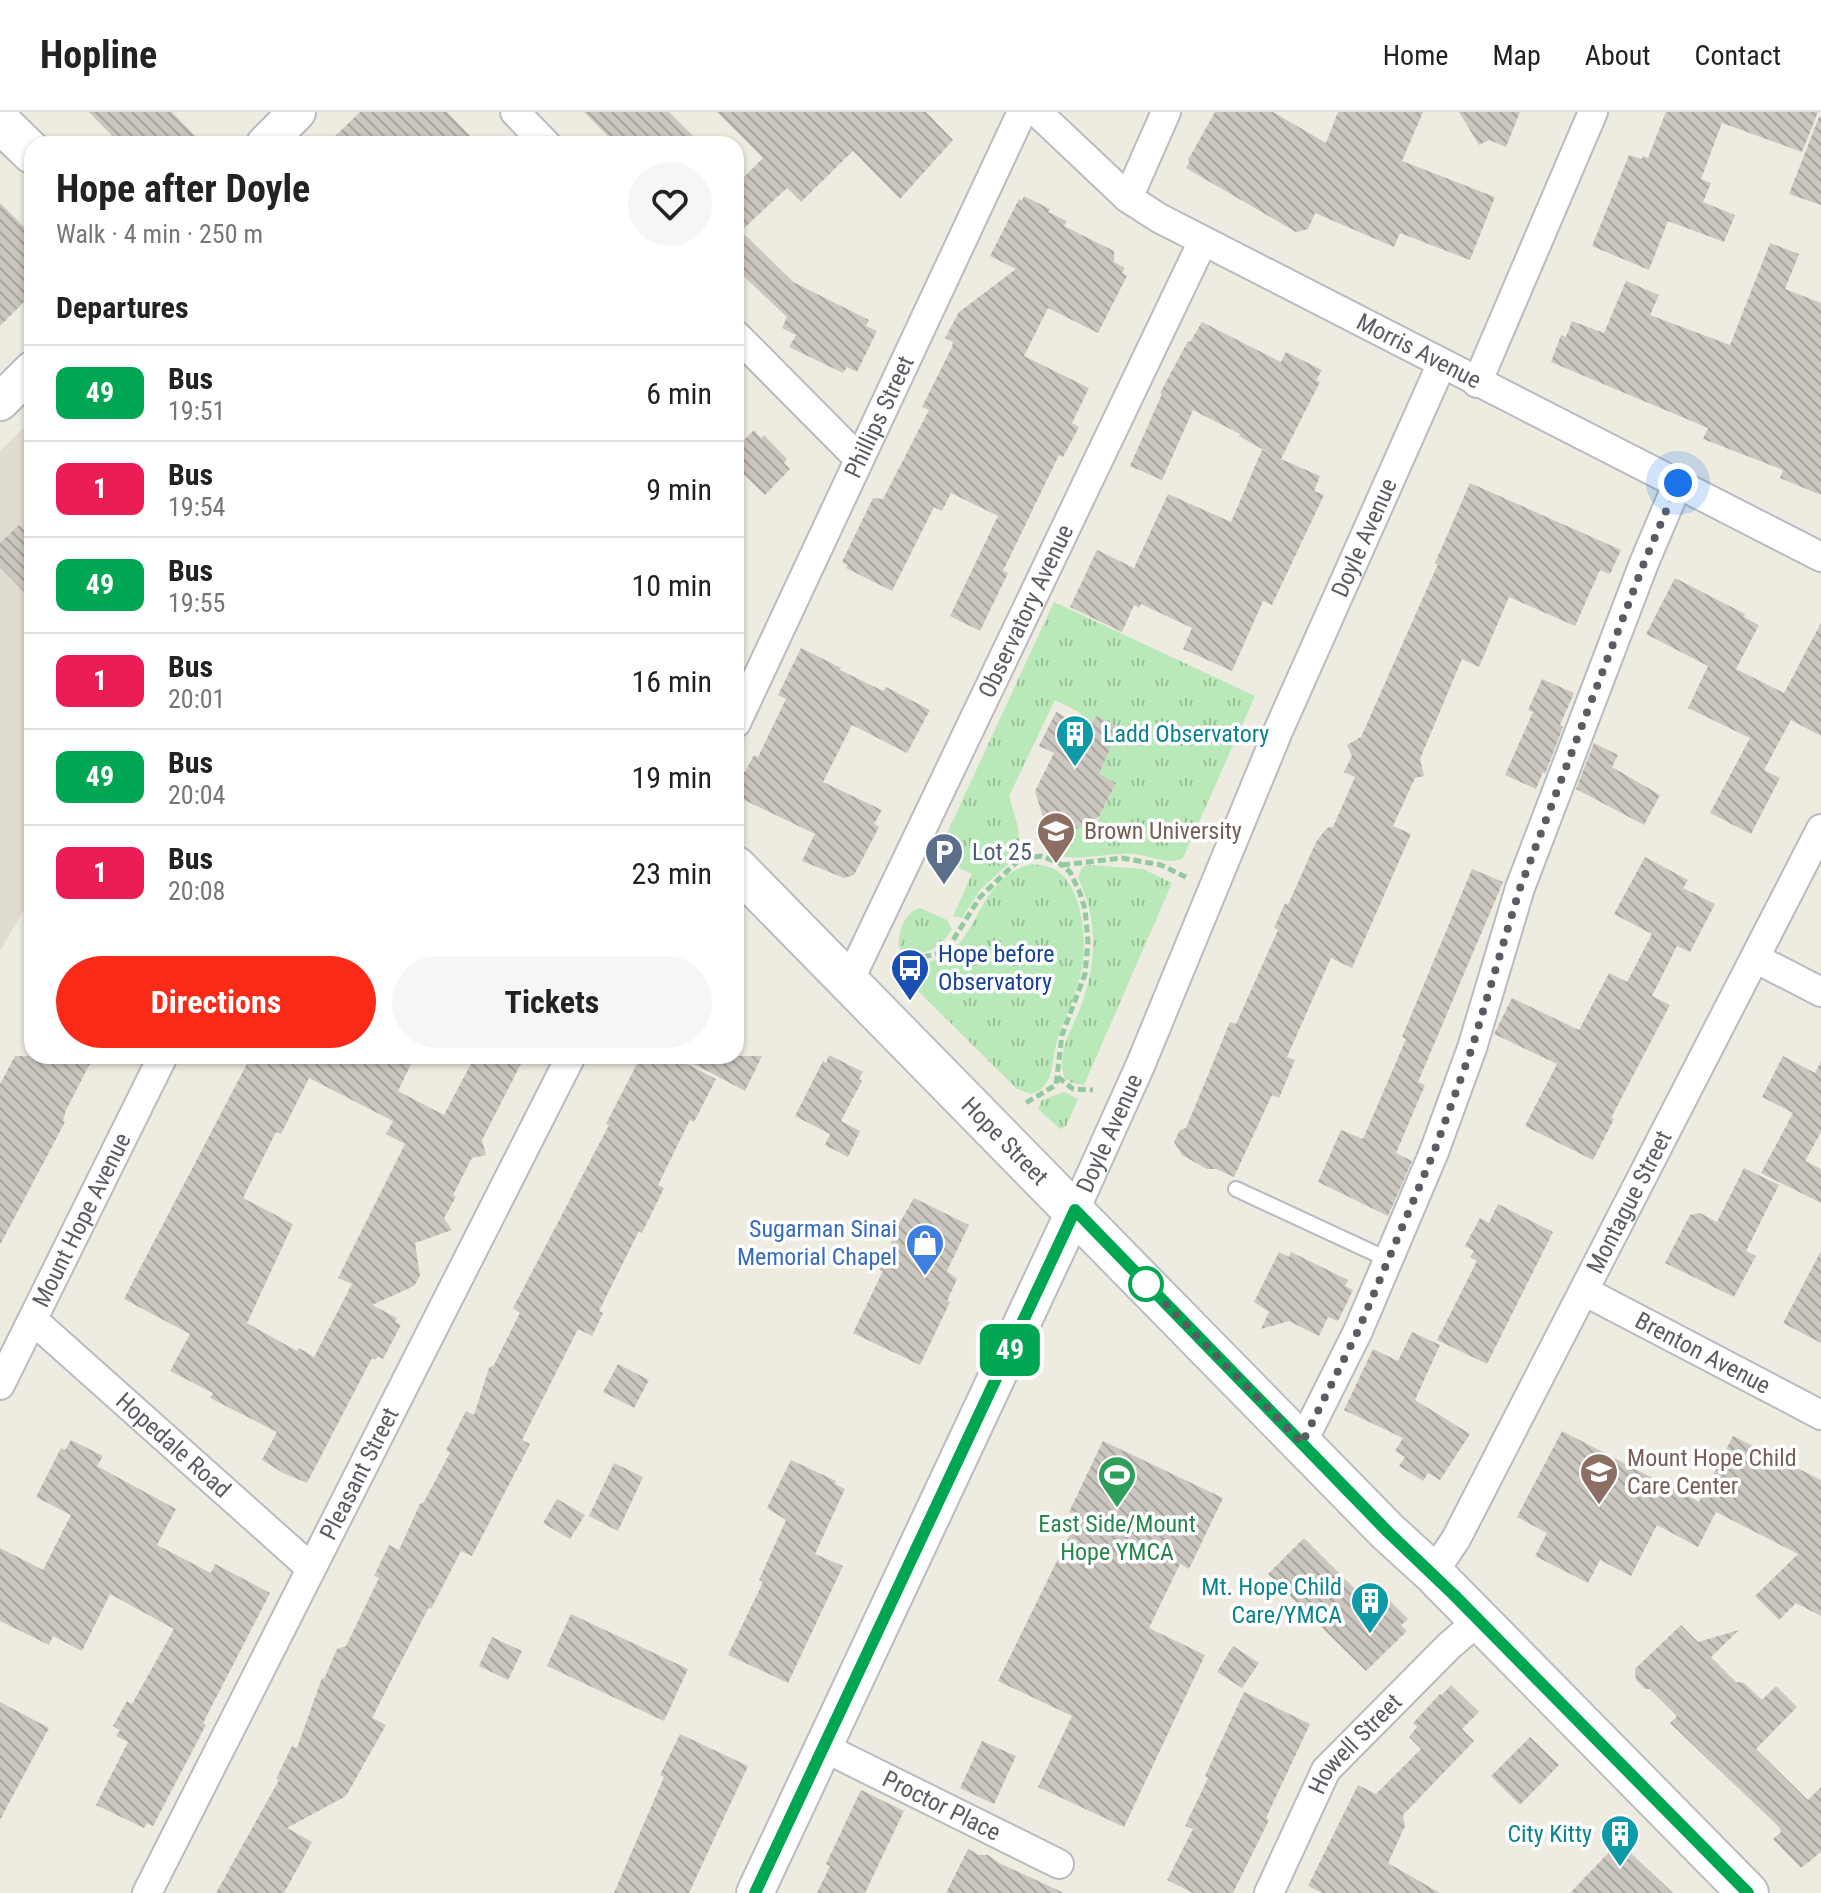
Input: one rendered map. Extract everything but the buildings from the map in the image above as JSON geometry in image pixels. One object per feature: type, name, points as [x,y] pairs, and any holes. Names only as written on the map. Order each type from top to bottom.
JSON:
[{"type":"main road","points":[[0,122],[24,145]]},
{"type":"main road","name":"Hope Street","points":[[744,875],[1748,1893]]},
{"type":"street","points":[[273,136],[297,112]]},
{"type":"street","points":[[515,112],[538,136]]},
{"type":"street","name":"Phillips Street","points":[[744,706],[1022,112]]},
{"type":"street","name":"Morris Avenue","points":[[1037,112],[1128,198],[1159,218],[1821,557]]},
{"type":"street","points":[[1128,198],[1166,112]]},
{"type":"street","points":[[1477,383],[1593,112]]},
{"type":"street","name":"Observatory Avenue","points":[[849,981],[1203,241]]},
{"type":"street","points":[[744,343],[859,459]]},
{"type":"street","name":"Doyle Avenue","points":[[755,1893],[1146,1053],[1279,729],[1442,363]]},
{"type":"street","points":[[0,402],[24,378]]},
{"type":"street","points":[[1302,1443],[1358,1331],[1434,1152],[1472,1048],[1520,888],[1644,563],[1678,483]]},
{"type":"street","name":"Montague Street","points":[[1433,1573],[1456,1539],[1821,829]]},
{"type":"street","points":[[1755,958],[1821,992]]},
{"type":"street","name":"Mount Hope Avenue","points":[[0,1385],[159,1064]]},
{"type":"street","name":"Pleasant Street","points":[[147,1893],[567,1064]]},
{"type":"street","name":"Brenton Avenue","points":[[1584,1291],[1821,1415]]},
{"type":"street","name":"Hopedale Road","points":[[33,1320],[303,1561],[310,1571]]},
{"type":"street","name":"Howell Street","points":[[1269,1893],[1326,1770],[1449,1646],[1479,1620]]},
{"type":"street","name":"Proctor Place","points":[[825,1748],[1059,1864]]},
{"type":"lane","points":[[1236,1189],[1389,1260]]},
{"type":"path","points":[[893,974],[907,961],[940,953],[950,945],[980,897],[1020,859],[1042,856],[1061,865],[1073,879],[1085,909],[1087,953],[1083,985],[1060,1047],[1057,1076],[1052,1088],[1024,1104]]},
{"type":"path","points":[[1061,865],[1122,858],[1161,865],[1186,877]]},
{"type":"path","points":[[1057,1076],[1073,1089],[1093,1090]]},
{"type":"shaded area","points":[[24,428],[24,910],[0,951],[0,451]]},
{"type":"green space","points":[[1054,602],[1255,696],[1183,858],[1172,861],[1133,854],[1074,858],[1055,855],[1063,838],[1086,817],[1097,822],[1116,783],[1099,774],[1119,728],[1096,716],[1089,729],[1077,723],[1081,713],[1055,700],[1009,796],[1018,827],[1020,850],[980,890],[962,918],[953,916],[972,874],[936,857]]},
{"type":"green space","points":[[1032,864],[1056,870],[1065,878],[1077,901],[1084,943],[1080,977],[1058,1038],[1049,1078],[1045,1085],[1031,1094],[1017,1089],[902,975],[952,951],[1003,879]]},
{"type":"green space","points":[[1082,867],[1143,869],[1172,883],[1084,1085],[1072,1083],[1064,1077],[1062,1060],[1085,995],[1092,961],[1090,910],[1078,878]]},
{"type":"green space","points":[[920,908],[947,920],[952,929],[936,947],[922,953],[907,952],[899,948],[901,930],[910,914]]},
{"type":"green space","points":[[1064,1092],[1078,1099],[1066,1126],[1060,1129],[1038,1109],[1042,1100]]},
{"type":"bus line","name":"49","points":[[755,1893],[1075,1210],[1388,1532],[1433,1573],[1748,1893]]},
{"type":"place","name":"Ladd Observatory","points":[[1075,768]]},
{"type":"place","name":"Brown University","points":[[1056,865]]},
{"type":"place","name":"Lot 25","points":[[944,886]]},
{"type":"place","name":"Hope before Observatory","points":[[910,1002]]},
{"type":"place","name":"Sugarman Sinai Memorial Chapel","points":[[925,1277]]},
{"type":"place","name":"Mount Hope Child Care Center","points":[[1599,1506]]},
{"type":"place","name":"East Side/Mount Hope YMCA","points":[[1117,1509]]},
{"type":"place","name":"Mt. Hope Child Care/YMCA","points":[[1370,1635]]},
{"type":"place","name":"City Kitty","points":[[1620,1868]]},
{"type":"route","points":[[1146,1284],[1302,1443],[1358,1331],[1434,1152],[1472,1048],[1520,888],[1644,563],[1678,483]]}]
